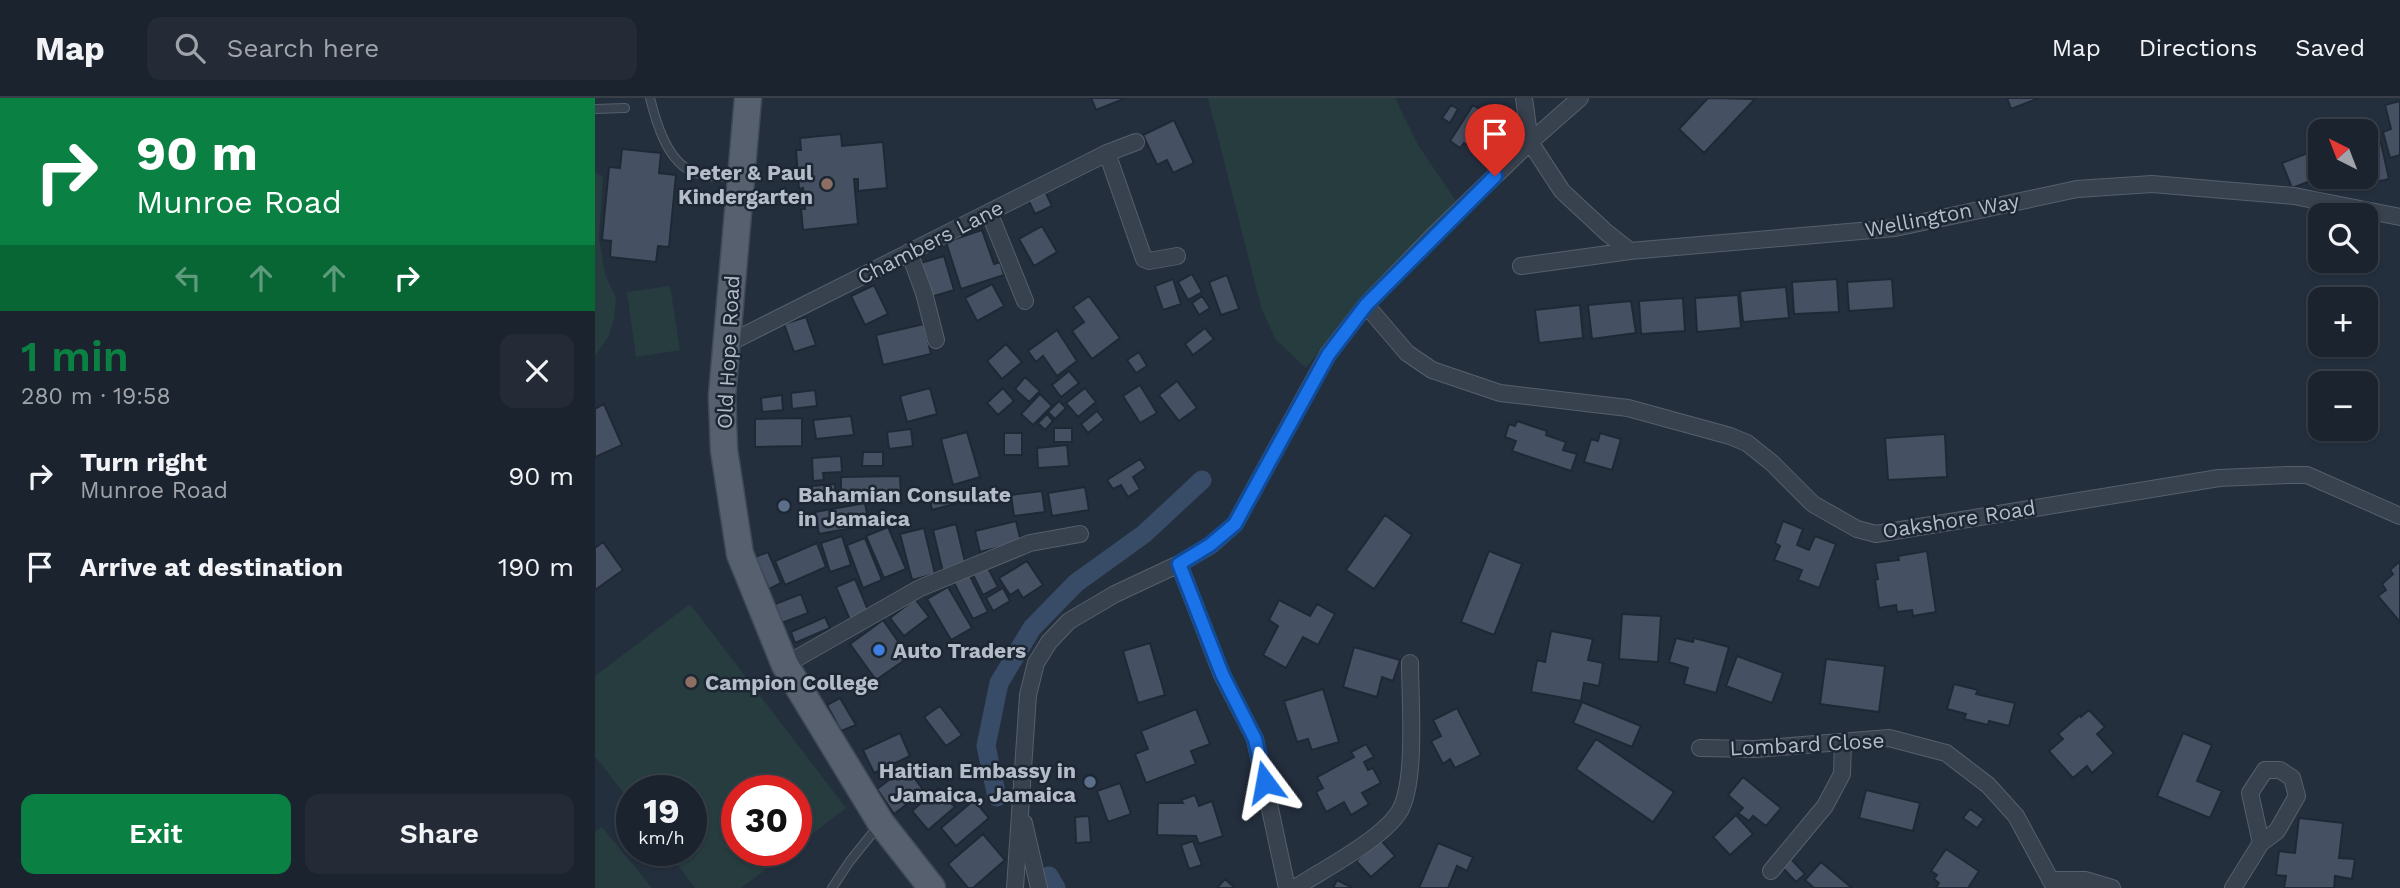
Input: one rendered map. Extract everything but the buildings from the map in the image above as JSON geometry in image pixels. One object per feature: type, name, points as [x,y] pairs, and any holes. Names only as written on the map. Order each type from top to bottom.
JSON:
[{"type":"main road","name":"Old Hope Road","points":[[748,98],[722,396],[724,450],[740,554],[785,665],[881,823],[932,888]]},
{"type":"street","points":[[1524,98],[1531,142],[1562,191],[1630,251]]},
{"type":"street","points":[[1015,888],[1028,695],[1036,663],[1049,642],[1069,621],[1115,594],[1179,564],[1210,545],[1235,524],[1328,355],[1366,305],[1434,235],[1580,98]]},
{"type":"street","name":"Chambers Lane","points":[[725,345],[1107,153],[1136,142]]},
{"type":"street","points":[[1107,153],[1144,259],[1149,261],[1177,256]]},
{"type":"street","name":"Wellington Way","points":[[1521,266],[1630,251],[1895,228],[2077,189],[2152,184],[2294,196],[2400,217]]},
{"type":"street","points":[[989,212],[1025,301]]},
{"type":"street","points":[[909,252],[918,271],[936,340]]},
{"type":"street","name":"Oakshore Road","points":[[1366,305],[1408,353],[1432,370],[1500,393],[1628,408],[1730,436],[1747,443],[1772,463],[1813,504],[1857,529],[1876,534],[2219,478],[2288,475],[2307,475],[2400,516]]},
{"type":"street","points":[[785,665],[920,588],[1030,543],[1080,534]]},
{"type":"street","points":[[1179,564],[1222,674],[1255,739],[1287,888]]},
{"type":"street","points":[[1295,888],[1379,833],[1399,812],[1409,791],[1410,663]]},
{"type":"street","name":"Lombard Close","points":[[1700,748],[1755,748],[1889,738],[1946,752],[1988,785],[2016,816],[2052,884]]},
{"type":"street","points":[[1771,871],[1825,806],[1842,774],[1843,741]]},
{"type":"street","points":[[1019,803],[1039,888]]},
{"type":"street","points":[[2233,888],[2261,844]]},
{"type":"street","points":[[2052,884],[2085,880],[2112,888]]},
{"type":"lane","points":[[650,98],[659,131],[679,162],[689,171],[703,175],[741,177]]},
{"type":"lane","points":[[595,109],[625,108]]},
{"type":"lane","points":[[832,888],[881,823]]},
{"type":"green space","points":[[1208,98],[1395,98],[1418,145],[1456,201],[1354,307],[1306,368],[1276,340],[1261,307]]},
{"type":"green space","points":[[595,172],[603,177],[599,238],[605,274],[616,298],[614,319],[608,337],[595,356]]},
{"type":"green space","points":[[670,286],[680,350],[636,357],[627,292]]},
{"type":"green space","points":[[690,604],[846,808],[812,834],[812,775],[721,775],[721,866],[770,866],[741,888],[695,888],[678,866],[707,866],[707,775],[616,775],[616,783],[595,756],[595,676]]},
{"type":"green space","points":[[602,827],[616,844],[616,866],[634,866],[652,888],[595,888],[595,832]]},
{"type":"waterway","points":[[997,797],[986,746],[999,683],[1032,628],[1076,583],[1144,534],[1202,480]]},
{"type":"waterway","points":[[1049,876],[1056,888]]},
{"type":"place","name":"Peter & Paul Kindergarten","points":[[827,184]]},
{"type":"place","name":"Bahamian Consulate in Jamaica","points":[[784,506]]},
{"type":"place","name":"Auto Traders","points":[[879,650]]},
{"type":"place","name":"Campion College","points":[[691,682]]},
{"type":"place","name":"Haitian Embassy in Jamaica, Jamaica","points":[[1090,782]]},
{"type":"route","points":[[1265,782],[1255,739],[1222,674],[1179,564],[1210,545],[1235,524],[1328,355],[1366,305],[1495,176]]}]
